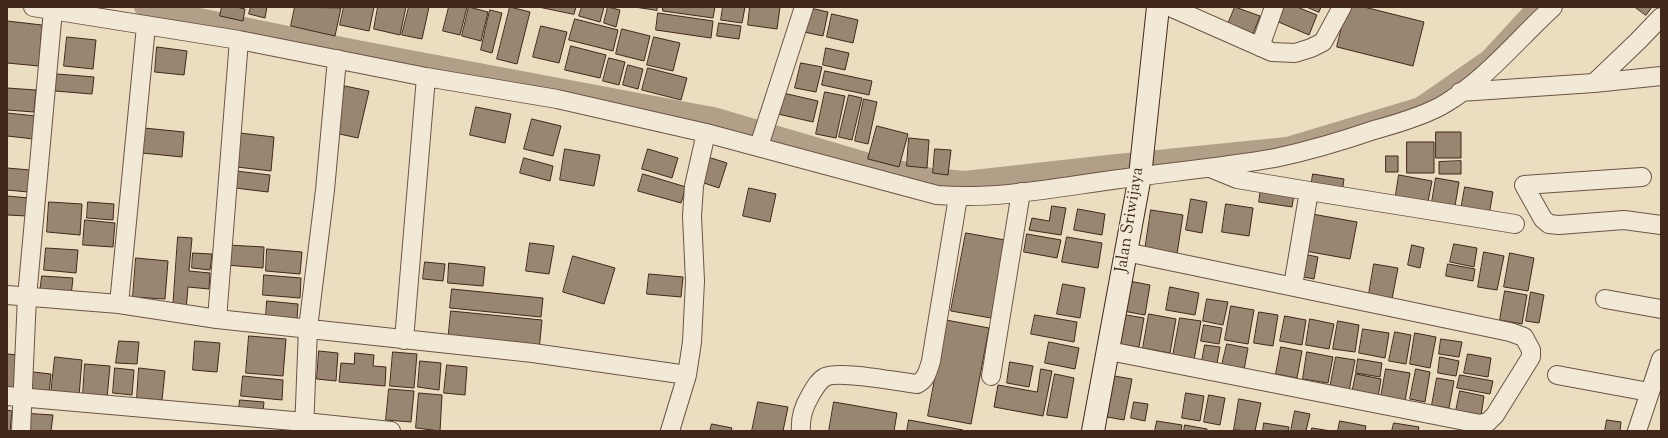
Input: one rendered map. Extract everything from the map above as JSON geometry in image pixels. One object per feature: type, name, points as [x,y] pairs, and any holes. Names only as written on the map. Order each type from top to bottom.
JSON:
[{"type":"street","points":[[33,7],[239,40],[426,77],[557,98],[706,133],[760,141],[937,195],[958,197],[1021,192],[1140,171],[1189,171],[1210,168],[1276,158],[1345,140],[1403,121],[1446,103],[1485,74],[1553,7]]},
{"type":"street","points":[[760,141],[804,7]]},
{"type":"street","name":"Jalan Sriwijaya","points":[[1093,431],[1109,351],[1140,171],[1142,138],[1158,7]]},
{"type":"street","points":[[1170,7],[1272,52],[1295,53],[1323,42],[1342,7]]},
{"type":"street","points":[[1260,47],[1274,7]]},
{"type":"street","points":[[21,431],[15,397],[27,297],[53,10]]},
{"type":"street","points":[[1594,83],[1661,17]]},
{"type":"street","points":[[119,304],[146,26]]},
{"type":"street","points":[[217,319],[239,40]]},
{"type":"street","points":[[305,426],[308,328],[325,190],[337,60]]},
{"type":"street","points":[[1460,92],[1594,83],[1661,76]]},
{"type":"street","points":[[404,340],[426,77]]},
{"type":"street","points":[[670,431],[687,375],[692,342],[695,281],[692,216],[694,186],[706,133]]},
{"type":"street","points":[[1210,168],[1237,179],[1515,224]]},
{"type":"street","points":[[1642,177],[1524,185],[1543,219],[1549,224],[1559,225],[1624,220],[1661,225]]},
{"type":"street","points":[[1293,286],[1309,191]]},
{"type":"street","points":[[991,376],[1021,192]]},
{"type":"street","points":[[801,431],[803,412],[808,399],[819,382],[826,377],[844,375],[917,384],[922,382],[926,376],[931,361],[958,197]]},
{"type":"street","points":[[1109,351],[1462,425],[1488,422],[1495,415],[1531,357],[1531,350],[1524,337],[1502,330],[1126,252]]},
{"type":"street","points":[[7,295],[119,304],[217,319],[308,328],[404,340],[533,352],[687,375]]},
{"type":"street","points":[[1605,299],[1661,309]]},
{"type":"street","points":[[1637,431],[1661,359]]},
{"type":"street","points":[[1556,375],[1649,392]]},
{"type":"street","points":[[15,397],[305,426],[391,431]]},
{"type":"building","points":[[222,7],[236,7],[245,9],[243,21],[220,16]]},
{"type":"building","points":[[251,7],[267,7],[265,18],[249,14]]},
{"type":"building","points":[[295,7],[341,8],[335,36],[291,26]]},
{"type":"building","points":[[344,7],[374,7],[369,31],[340,25]]},
{"type":"building","points":[[378,7],[406,7],[400,35],[374,29]]},
{"type":"building","points":[[409,7],[429,7],[422,39],[402,35]]},
{"type":"building","points":[[449,7],[467,7],[460,35],[443,31]]},
{"type":"building","points":[[469,7],[488,12],[481,41],[462,36]]},
{"type":"building","points":[[510,7],[530,12],[517,64],[497,59]]},
{"type":"building","points":[[539,7],[576,7],[574,14]]},
{"type":"building","points":[[582,7],[604,7],[600,22],[579,16]]},
{"type":"building","points":[[608,7],[620,10],[616,27],[604,23]]},
{"type":"building","points":[[635,7],[657,7],[657,10]]},
{"type":"building","points":[[663,7],[715,7],[713,18],[663,11]]},
{"type":"building","points":[[723,7],[745,7],[742,23],[721,20]]},
{"type":"building","points":[[750,7],[780,7],[777,29],[748,25]]},
{"type":"building","points":[[1235,7],[1260,16],[1251,39],[1226,29]]},
{"type":"building","points":[[1280,7],[1297,7],[1317,15],[1309,35],[1274,20]]},
{"type":"building","points":[[1307,7],[1321,7],[1319,12]]},
{"type":"building","points":[[1347,7],[1364,7],[1424,22],[1413,66],[1337,47]]},
{"type":"building","points":[[1635,7],[1652,7],[1646,15]]},
{"type":"building","points":[[810,8],[828,12],[823,36],[804,32]]},
{"type":"building","points":[[490,10],[502,13],[492,53],[481,50]]},
{"type":"building","points":[[658,13],[713,21],[711,38],[656,30]]},
{"type":"building","points":[[832,14],[858,20],[853,43],[827,37]]},
{"type":"building","points":[[575,19],[618,30],[613,51],[569,40]]},
{"type":"building","points":[[7,21],[42,25],[39,66],[7,63]]},
{"type":"building","points":[[719,23],[741,26],[739,39],[717,36]]},
{"type":"building","points":[[541,26],[567,32],[559,63],[533,57]]},
{"type":"building","points":[[622,29],[650,36],[644,61],[616,54]]},
{"type":"building","points":[[67,37],[96,40],[93,69],[64,66]]},
{"type":"building","points":[[654,37],[680,43],[673,71],[647,65]]},
{"type":"building","points":[[571,46],[606,55],[600,78],[565,70]]},
{"type":"building","points":[[157,47],[187,51],[184,75],[155,72]]},
{"type":"building","points":[[826,48],[849,53],[845,70],[823,65]]},
{"type":"building","points":[[609,58],[625,62],[619,85],[603,81]]},
{"type":"building","points":[[801,63],[822,67],[816,92],[795,88]]},
{"type":"building","points":[[628,65],[643,69],[638,89],[623,85]]},
{"type":"building","points":[[648,68],[687,78],[681,100],[642,90]]},
{"type":"building","points":[[825,71],[872,81],[869,95],[822,85]]},
{"type":"building","points":[[57,74],[94,77],[92,94],[55,91]]},
{"type":"building","points":[[345,86],[369,91],[358,138],[335,133]]},
{"type":"building","points":[[7,88],[36,90],[34,112],[7,110]]},
{"type":"building","points":[[825,92],[845,96],[836,138],[816,134]]},
{"type":"building","points":[[783,93],[818,101],[813,122],[778,114]]},
{"type":"building","points":[[849,95],[862,98],[852,140],[839,137]]},
{"type":"building","points":[[864,99],[877,102],[868,144],[855,141]]},
{"type":"building","points":[[476,107],[511,114],[505,143],[470,135]]},
{"type":"building","points":[[7,113],[36,116],[34,139],[7,136]]},
{"type":"building","points":[[532,119],[561,126],[553,156],[524,149]]},
{"type":"building","points":[[877,126],[908,134],[899,167],[868,159]]},
{"type":"building","points":[[144,128],[184,132],[182,157],[142,153]]},
{"type":"building","points":[[1436,132],[1461,132],[1461,158],[1436,158]]},
{"type":"building","points":[[240,133],[274,137],[271,171],[237,167]]},
{"type":"building","points":[[909,138],[929,140],[927,168],[907,166]]},
{"type":"building","points":[[1407,142],[1434,142],[1434,173],[1407,173]]},
{"type":"building","points":[[565,149],[600,155],[594,186],[560,180]]},
{"type":"building","points":[[648,149],[678,158],[672,178],[642,169]]},
{"type":"building","points":[[935,149],[951,150],[948,175],[933,173]]},
{"type":"building","points":[[1386,156],[1398,156],[1398,172],[1386,172]]},
{"type":"building","points":[[708,157],[727,163],[719,188],[701,182]]},
{"type":"building","points":[[524,158],[553,166],[550,181],[520,173]]},
{"type":"building","points":[[1461,161],[1461,174],[1439,174],[1439,162]]},
{"type":"building","points":[[7,168],[30,170],[28,192],[7,190]]},
{"type":"building","points":[[236,171],[270,175],[268,192],[235,188]]},
{"type":"building","points":[[643,174],[686,187],[681,203],[638,191]]},
{"type":"building","points":[[1313,174],[1344,179],[1342,193],[1311,188]]},
{"type":"building","points":[[1399,175],[1432,181],[1427,207],[1395,201]]},
{"type":"building","points":[[1436,178],[1459,182],[1454,212],[1431,208]]},
{"type":"building","points":[[1465,187],[1493,192],[1489,215],[1461,210]]},
{"type":"building","points":[[749,188],[776,194],[770,222],[743,216]]},
{"type":"building","points":[[1261,189],[1294,194],[1292,207],[1259,202]]},
{"type":"building","points":[[7,196],[29,198],[27,216],[7,215]]},
{"type":"building","points":[[1191,199],[1207,202],[1202,233],[1186,230]]},
{"type":"building","points":[[49,202],[82,204],[80,235],[47,232]]},
{"type":"building","points":[[88,202],[114,204],[113,220],[87,218]]},
{"type":"building","points":[[1226,204],[1253,208],[1249,236],[1222,232]]},
{"type":"building","points":[[1052,206],[1066,208],[1061,235],[1029,230],[1032,218],[1049,221]]},
{"type":"building","points":[[1078,209],[1105,214],[1102,235],[1074,230]]},
{"type":"building","points":[[1151,210],[1183,215],[1177,254],[1145,250]]},
{"type":"building","points":[[1312,214],[1357,222],[1350,259],[1305,251]]},
{"type":"building","points":[[85,220],[115,223],[113,247],[83,245]]},
{"type":"building","points":[[966,233],[1005,240],[991,318],[951,311]]},
{"type":"building","points":[[1027,234],[1061,240],[1057,258],[1024,252]]},
{"type":"building","points":[[178,237],[192,238],[189,271],[210,273],[209,289],[188,287],[186,310],[173,309]]},
{"type":"building","points":[[1067,237],[1102,243],[1098,268],[1062,262]]},
{"type":"building","points":[[530,243],[554,246],[549,274],[526,271]]},
{"type":"building","points":[[1454,244],[1477,248],[1474,267],[1450,262]]},
{"type":"building","points":[[227,245],[264,247],[263,268],[226,265]]},
{"type":"building","points":[[1412,245],[1424,248],[1420,268],[1408,265]]},
{"type":"building","points":[[46,248],[78,250],[76,273],[44,270]]},
{"type":"building","points":[[267,249],[302,252],[300,274],[266,271]]},
{"type":"building","points":[[1484,252],[1504,256],[1497,290],[1478,287]]},
{"type":"building","points":[[193,253],[212,254],[210,270],[192,268]]},
{"type":"building","points":[[1510,253],[1534,258],[1528,291],[1504,287]]},
{"type":"building","points":[[1303,254],[1318,257],[1314,279],[1299,276]]},
{"type":"building","points":[[573,256],[615,268],[604,304],[563,292]]},
{"type":"building","points":[[136,258],[168,261],[165,299],[133,297]]},
{"type":"building","points":[[425,262],[445,264],[443,281],[423,279]]},
{"type":"building","points":[[449,263],[485,267],[483,286],[448,283]]},
{"type":"building","points":[[1374,264],[1398,268],[1392,299],[1369,294]]},
{"type":"building","points":[[1448,264],[1475,269],[1473,281],[1446,276]]},
{"type":"building","points":[[649,274],[683,277],[681,297],[647,294]]},
{"type":"building","points":[[264,275],[301,278],[300,298],[263,295]]},
{"type":"building","points":[[42,276],[73,278],[71,296],[40,293]]},
{"type":"building","points":[[1129,281],[1150,285],[1145,315],[1123,311]]},
{"type":"building","points":[[1063,284],[1085,288],[1080,318],[1057,314]]},
{"type":"building","points":[[1170,287],[1199,293],[1195,315],[1166,310]]},
{"type":"building","points":[[452,289],[543,298],[541,317],[450,308]]},
{"type":"building","points":[[1505,291],[1527,295],[1522,324],[1500,320]]},
{"type":"building","points":[[1531,292],[1544,295],[1539,323],[1526,321]]},
{"type":"building","points":[[1207,299],[1228,302],[1223,325],[1203,321]]},
{"type":"building","points":[[267,301],[298,304],[297,319],[266,317]]},
{"type":"building","points":[[1231,306],[1254,310],[1248,344],[1225,340]]},
{"type":"building","points":[[451,311],[542,320],[539,350],[448,342]]},
{"type":"building","points":[[1259,312],[1278,315],[1273,346],[1254,343]]},
{"type":"building","points":[[1149,314],[1176,319],[1170,353],[1143,348]]},
{"type":"building","points":[[1035,315],[1077,322],[1074,342],[1031,334]]},
{"type":"building","points":[[1126,315],[1144,318],[1139,347],[1120,344]]},
{"type":"building","points":[[1285,316],[1306,320],[1302,345],[1280,341]]},
{"type":"building","points":[[1180,318],[1201,321],[1194,360],[1173,356]]},
{"type":"building","points":[[1310,319],[1334,324],[1329,349],[1306,345]]},
{"type":"building","points":[[946,320],[989,328],[971,424],[928,416]]},
{"type":"building","points":[[1338,321],[1359,325],[1355,352],[1333,349]]},
{"type":"building","points":[[1204,325],[1222,328],[1219,344],[1201,341]]},
{"type":"building","points":[[1363,329],[1389,333],[1385,358],[1359,353]]},
{"type":"building","points":[[1395,332],[1411,335],[1406,364],[1389,361]]},
{"type":"building","points":[[1415,333],[1436,337],[1430,368],[1410,364]]},
{"type":"building","points":[[249,336],[286,339],[283,376],[246,373]]},
{"type":"building","points":[[1441,339],[1462,342],[1459,357],[1439,354]]},
{"type":"building","points":[[119,341],[139,342],[137,364],[116,363]]},
{"type":"building","points":[[195,341],[220,343],[217,372],[193,370]]},
{"type":"building","points":[[1049,342],[1079,348],[1075,369],[1045,363]]},
{"type":"building","points":[[1227,344],[1248,348],[1244,370],[1222,365]]},
{"type":"building","points":[[1205,345],[1220,347],[1217,363],[1202,361]]},
{"type":"building","points":[[1281,347],[1302,351],[1297,378],[1276,374]]},
{"type":"building","points":[[319,351],[338,353],[336,381],[317,379]]},
{"type":"building","points":[[393,352],[417,354],[414,388],[390,386]]},
{"type":"building","points":[[1307,352],[1333,357],[1328,383],[1303,379]]},
{"type":"building","points":[[355,353],[374,355],[373,366],[386,367],[385,386],[339,382],[341,363],[354,364]]},
{"type":"building","points":[[7,354],[19,355],[16,392],[7,391]]},
{"type":"building","points":[[1468,354],[1491,358],[1488,377],[1464,373]]},
{"type":"building","points":[[55,357],[82,360],[79,396],[51,394]]},
{"type":"building","points":[[1336,357],[1355,360],[1349,391],[1330,388]]},
{"type":"building","points":[[1440,357],[1459,361],[1456,376],[1438,373]]},
{"type":"building","points":[[1358,359],[1382,363],[1380,377],[1356,373]]},
{"type":"building","points":[[420,361],[441,363],[439,390],[418,387]]},
{"type":"building","points":[[1010,362],[1033,366],[1029,387],[1007,383]]},
{"type":"building","points":[[85,364],[110,366],[107,398],[83,396]]},
{"type":"building","points":[[447,365],[467,367],[465,395],[444,393]]},
{"type":"building","points":[[115,368],[134,370],[132,395],[113,393]]},
{"type":"building","points":[[139,368],[165,371],[162,400],[137,398]]},
{"type":"building","points":[[1041,369],[1052,371],[1043,416],[994,407],[998,385],[1037,392]]},
{"type":"building","points":[[1386,369],[1410,373],[1405,401],[1381,397]]},
{"type":"building","points":[[1416,369],[1430,372],[1425,402],[1410,399]]},
{"type":"building","points":[[33,372],[51,374],[49,394],[31,393]]},
{"type":"building","points":[[1055,374],[1074,378],[1067,418],[1047,415]]},
{"type":"building","points":[[1356,374],[1381,379],[1378,397],[1352,393]]},
{"type":"building","points":[[1460,375],[1493,381],[1490,394],[1457,388]]},
{"type":"building","points":[[243,376],[283,380],[282,400],[241,396]]},
{"type":"building","points":[[1114,376],[1132,379],[1124,420],[1107,417]]},
{"type":"building","points":[[1437,378],[1454,381],[1449,408],[1432,405]]},
{"type":"building","points":[[389,389],[414,391],[411,422],[386,420]]},
{"type":"building","points":[[1460,391],[1484,396],[1481,416],[1456,411]]},
{"type":"building","points":[[419,393],[442,395],[440,431],[416,428]]},
{"type":"building","points":[[1186,393],[1204,396],[1200,421],[1182,418]]},
{"type":"building","points":[[1209,395],[1225,398],[1220,425],[1204,422]]},
{"type":"building","points":[[1239,399],[1261,403],[1255,431],[1234,430]]},
{"type":"building","points":[[240,400],[264,402],[263,412],[239,409]]},
{"type":"building","points":[[758,402],[788,407],[783,431],[752,431]]},
{"type":"building","points":[[834,402],[897,413],[894,431],[829,431]]},
{"type":"building","points":[[1134,402],[1148,404],[1145,421],[1131,418]]},
{"type":"building","points":[[7,410],[12,411],[10,431],[7,431]]},
{"type":"building","points":[[1295,411],[1310,414],[1306,431],[1291,431]]},
{"type":"building","points":[[22,413],[53,415],[51,431],[21,431]]},
{"type":"building","points":[[909,420],[963,430],[963,431],[907,431]]},
{"type":"building","points":[[1607,420],[1621,422],[1620,431],[1605,431]]},
{"type":"building","points":[[1157,421],[1182,425],[1181,431],[1155,431]]},
{"type":"building","points":[[1340,421],[1366,426],[1365,431],[1338,431]]},
{"type":"building","points":[[1264,423],[1289,427],[1288,431],[1263,431]]},
{"type":"building","points":[[1394,423],[1419,427],[1418,431],[1392,431]]},
{"type":"building","points":[[712,424],[732,428],[731,431],[710,431]]},
{"type":"building","points":[[1185,425],[1207,429],[1207,431],[1184,431]]},
{"type":"building","points":[[1312,428],[1331,431],[1312,431]]},
{"type":"waterway","points":[[143,7],[713,116],[865,161],[931,177],[965,180],[1287,146],[1420,106],[1488,59],[1536,7]]}]
